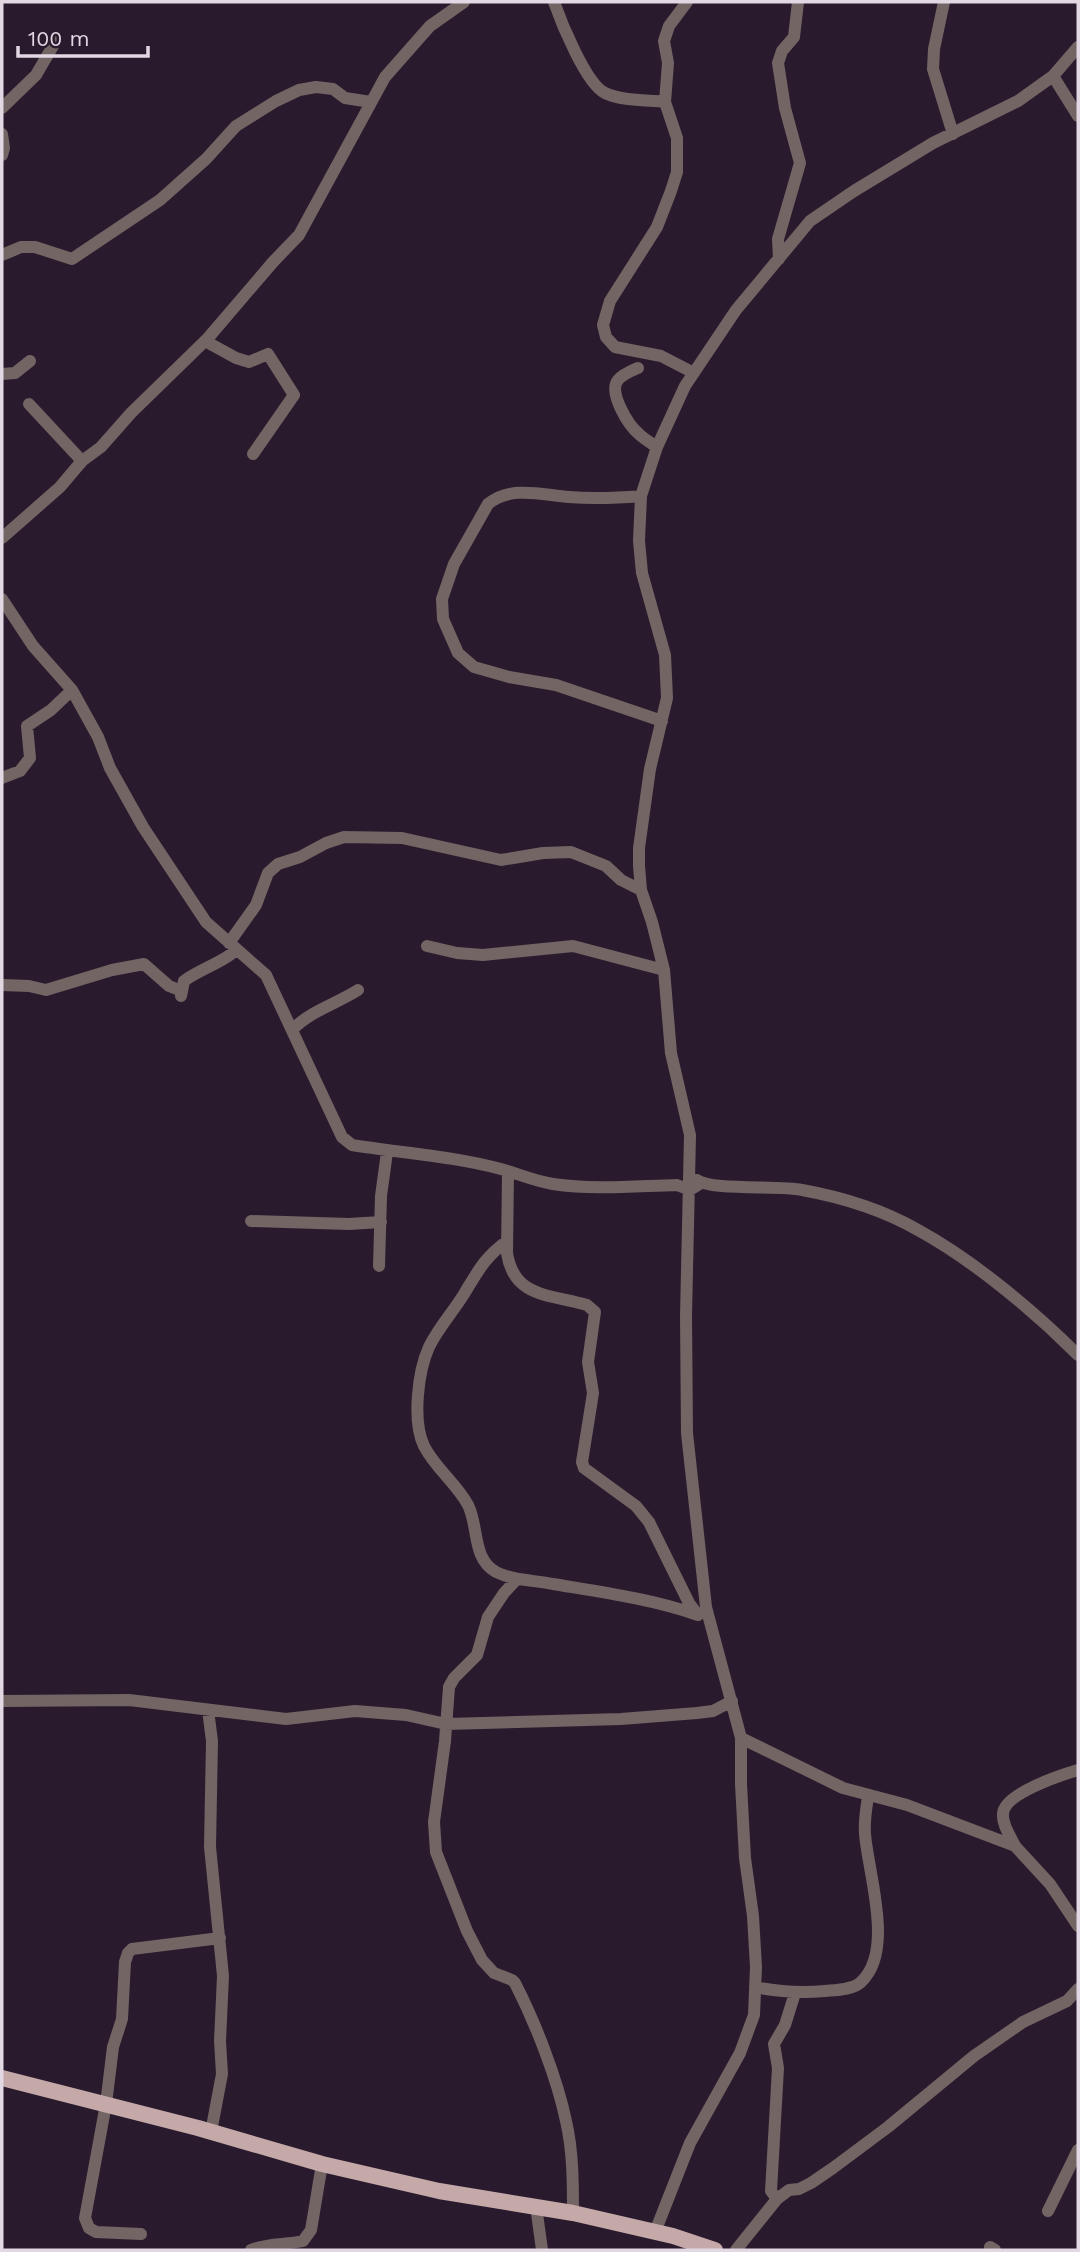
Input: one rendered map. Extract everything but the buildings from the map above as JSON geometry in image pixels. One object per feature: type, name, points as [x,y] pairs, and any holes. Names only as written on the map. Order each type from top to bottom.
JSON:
[{"type":"main road","points":[[2,2078],[322,2164],[439,2190],[573,2213],[715,2250]]},
{"type":"street","points":[[2,538],[60,487],[82,461],[101,447],[131,413],[205,341],[304,229],[386,77],[430,26],[464,2]]},
{"type":"street","points":[[554,2],[562,25],[594,84],[604,92],[633,99],[665,102]]},
{"type":"street","points":[[687,2],[665,34],[664,47],[668,62],[665,102],[677,138],[678,155],[671,191],[652,236],[610,301],[603,330],[615,347],[661,356],[694,373]]},
{"type":"street","points":[[779,259],[778,239],[800,163],[785,108],[778,63],[782,51],[794,37],[798,2]]},
{"type":"street","points":[[944,2],[933,69],[953,134]]},
{"type":"street","points":[[2,108],[36,75],[57,39]]},
{"type":"street","points":[[654,2232],[690,2143],[740,2053],[754,2015],[755,1987],[753,1916],[745,1858],[741,1738],[704,1594],[687,1433],[686,1316],[694,1183],[690,1135],[671,1053],[664,970],[653,922],[641,890],[639,848],[650,769],[667,698],[667,678],[660,633],[642,573],[639,541],[640,496],[657,447],[685,386],[736,310],[810,221],[933,143],[1018,101],[1053,76],[1078,47]]},
{"type":"street","points":[[1053,76],[1078,116]]},
{"type":"street","points":[[2,255],[21,247],[35,247],[72,259],[160,200],[206,159],[236,126],[299,90],[316,87],[333,89],[343,97],[371,102]]},
{"type":"street","points":[[2,134],[2,155]]},
{"type":"street","points":[[205,341],[249,362],[268,354],[294,395],[253,454]]},
{"type":"street","points":[[2,374],[15,373],[30,361]]},
{"type":"street","points":[[638,368],[616,381],[615,393],[630,424],[639,435],[657,447]]},
{"type":"street","points":[[29,404],[82,461]]},
{"type":"street","points":[[640,496],[607,499],[537,492],[515,493],[495,498],[488,504],[454,564],[446,586],[443,619],[458,653],[474,667],[509,677],[556,685],[662,721]]},
{"type":"street","points":[[2,599],[33,646],[72,690],[98,737],[116,780],[143,827],[206,922],[267,975],[342,1137],[352,1145],[436,1157],[555,1184],[694,1183],[799,1189],[857,1204],[916,1228],[1002,1287],[1078,1355]]},
{"type":"street","points":[[2,778],[20,771],[30,758],[27,726],[51,710],[72,690]]},
{"type":"street","points":[[2,985],[46,990],[112,970],[144,964],[181,994],[184,981],[190,976],[230,956],[232,946],[256,905],[268,873],[278,863],[300,857],[344,837],[402,838],[501,860],[543,853],[571,852],[606,866],[621,880],[641,890]]},
{"type":"street","points":[[427,946],[482,955],[573,946],[664,970]]},
{"type":"street","points":[[292,1030],[303,1018],[358,990]]},
{"type":"street","points":[[379,1266],[381,1196],[387,1152]]},
{"type":"street","points":[[508,1172],[507,1241],[509,1265],[516,1279],[526,1289],[574,1300],[593,1308],[595,1312],[588,1362],[593,1393],[582,1462],[584,1468],[636,1506],[649,1522],[689,1603],[713,1630]]},
{"type":"street","points":[[251,1222],[381,1222]]},
{"type":"street","points":[[507,1241],[494,1251],[476,1272],[464,1295],[428,1348],[418,1393],[417,1423],[424,1446],[468,1506],[484,1561],[495,1571],[517,1579],[672,1606],[698,1615]]},
{"type":"street","points":[[517,1579],[488,1617],[477,1655],[454,1678],[449,1687],[434,1806],[436,1852],[457,1908],[482,1961],[494,1973],[515,1983],[547,2062],[566,2121],[571,2154],[573,2213]]},
{"type":"street","points":[[2,1701],[129,1700],[286,1719],[355,1711],[406,1715],[446,1724],[621,1719],[696,1713],[713,1711],[732,1701]]},
{"type":"street","points":[[208,1710],[212,1741],[210,1847],[223,1976],[220,2040],[222,2074],[211,2132]]},
{"type":"street","points":[[741,1738],[844,1788],[868,1797],[907,1805],[1015,1846]]},
{"type":"street","points":[[1078,1770],[1040,1784],[1013,1799],[1005,1807],[1003,1814],[1005,1826],[1015,1846],[1050,1884],[1078,1926]]},
{"type":"street","points":[[755,1987],[795,1993],[836,1990],[855,1986],[870,1970],[879,1937],[864,1832],[868,1797]]},
{"type":"street","points":[[141,2234],[96,2232],[89,2228],[85,2218],[106,2104],[113,2047],[122,2019],[125,1962],[132,1949],[220,1938]]},
{"type":"street","points":[[736,2250],[777,2199],[789,2190],[811,2183],[833,2168],[888,2127],[974,2056],[1023,2022],[1066,2001],[1078,1989]]},
{"type":"street","points":[[777,2199],[771,2191],[778,2068],[774,2044],[785,2025],[795,1993]]},
{"type":"street","points":[[1048,2211],[1078,2150]]},
{"type":"street","points":[[251,2250],[260,2246],[303,2241],[311,2230],[322,2164]]},
{"type":"street","points":[[537,2207],[542,2250]]}]
